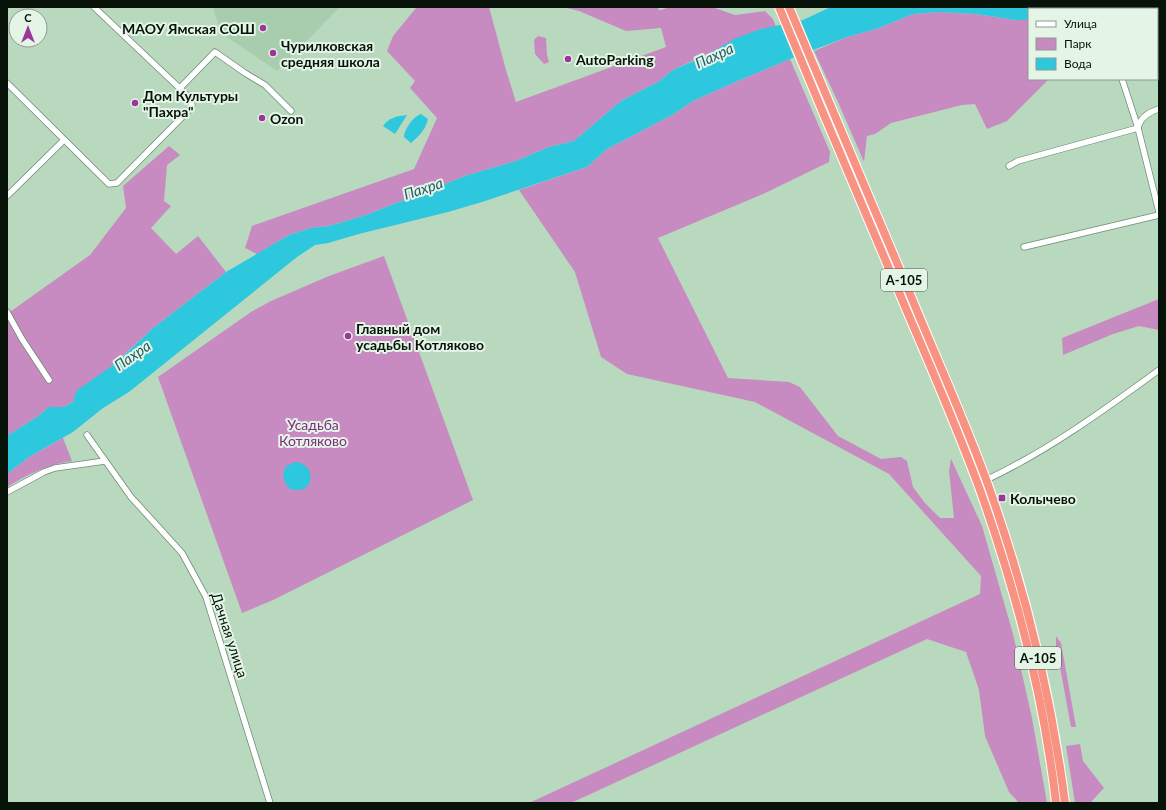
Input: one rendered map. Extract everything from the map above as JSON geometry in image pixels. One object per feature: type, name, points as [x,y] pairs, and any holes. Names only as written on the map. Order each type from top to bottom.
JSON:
[{"type":"highway","name":"А-105","points":[[779,7],[952,417],[988,513],[1007,572],[1023,630],[1044,727],[1056,803]]},
{"type":"highway","name":"А-105","points":[[789,7],[958,408],[986,480],[1015,568],[1031,627],[1053,725],[1065,803]]},
{"type":"street","points":[[7,83],[109,184],[117,183],[188,111],[192,105],[191,99],[180,88],[94,7]]},
{"type":"street","points":[[180,88],[215,52],[265,85],[291,111]]},
{"type":"street","points":[[1024,247],[1159,213],[1138,128],[1122,80]]},
{"type":"street","points":[[1138,128],[1139,121],[1151,112],[1159,109]]},
{"type":"street","points":[[1009,166],[1018,161],[1138,128]]},
{"type":"street","points":[[7,196],[64,140]]},
{"type":"street","points":[[7,312],[22,339],[49,380]]},
{"type":"street","points":[[986,480],[1009,469],[1083,424],[1159,370]]},
{"type":"street","name":"Дачная улица","points":[[87,435],[131,498],[182,553],[206,597],[270,803]]},
{"type":"street","points":[[7,492],[55,468],[105,461]]},
{"type":"shaded area","name":"Чурилковская средняя школа","points":[[213,7],[340,7],[277,71],[221,33]]},
{"type":"green space","points":[[489,7],[516,102],[666,47],[661,28],[626,31],[579,11],[563,7],[658,7],[659,10],[661,10],[667,7],[712,7],[735,15],[765,11],[773,19],[776,27],[761,29],[673,70],[658,82],[621,101],[574,141],[549,147],[516,161],[468,175],[366,215],[329,226],[311,228],[289,235],[257,254],[245,248],[252,226],[414,169],[437,118],[410,88],[415,81],[387,51],[393,36],[416,8]]},
{"type":"green space","points":[[939,12],[976,14],[1016,20],[1028,20],[1028,80],[1048,80],[1007,121],[987,129],[975,104],[962,105],[891,123],[875,134],[867,136],[864,162],[814,51],[847,37],[879,28],[913,14]]},
{"type":"green space","points":[[538,36],[546,38],[549,62],[544,64],[535,54],[534,40]]},
{"type":"green space","points":[[790,59],[830,152],[829,162],[763,194],[658,238],[728,378],[789,382],[800,387],[838,436],[881,459],[901,457],[907,461],[913,487],[925,503],[940,518],[954,518],[949,471],[951,459],[982,526],[1013,634],[1032,718],[1047,803],[1019,803],[1009,792],[985,736],[979,690],[966,652],[927,639],[571,803],[529,803],[980,594],[981,576],[889,474],[755,402],[627,374],[601,357],[575,272],[519,190],[587,167],[607,149],[672,115],[693,101]]},
{"type":"green space","points":[[169,146],[180,155],[167,165],[164,201],[171,206],[151,228],[176,254],[198,236],[226,272],[152,329],[73,402],[64,407],[49,407],[37,417],[7,436],[7,314],[90,255],[126,208],[123,186]]},
{"type":"green space","name":"Усадьба Котляково","points":[[384,256],[473,500],[273,600],[242,613],[158,377],[251,312],[271,301],[329,276]]},
{"type":"green space","points":[[1159,299],[1159,330],[1139,326],[1113,334],[1063,355],[1062,338]]},
{"type":"green space","points":[[63,438],[72,461],[63,462],[38,471],[7,487],[7,474],[29,457]]},
{"type":"green space","points":[[1056,636],[1061,643],[1076,727],[1071,727],[1056,645]]},
{"type":"green space","points":[[1080,744],[1083,761],[1104,788],[1090,803],[1075,803],[1066,746]]},
{"type":"water","name":"Пахра","points":[[831,7],[1159,7],[1028,8],[1028,20],[1016,20],[976,14],[939,12],[913,14],[879,28],[847,37],[790,59],[693,101],[672,115],[607,149],[587,167],[448,212],[315,245],[297,257],[129,392],[103,408],[73,432],[29,457],[7,474],[7,436],[37,417],[49,407],[64,407],[73,402],[76,391],[116,363],[152,329],[226,272],[289,235],[311,228],[329,226],[366,215],[468,175],[516,161],[549,147],[574,141],[621,101],[658,82],[673,70],[705,56],[736,38],[761,29],[803,20]]},
{"type":"water","points":[[421,114],[428,119],[426,126],[411,143],[404,137],[404,134],[413,120]]},
{"type":"water","points":[[407,115],[395,134],[383,126],[393,118]]},
{"type":"water","points":[[296,462],[303,464],[308,468],[310,474],[308,485],[304,489],[297,490],[288,488],[284,480],[283,475],[286,466]]},
{"type":"pier","points":[[800,19],[814,53],[795,60],[780,24]]},
{"type":"place","name":"МАОУ Ямская СОШ","points":[[263,28]]},
{"type":"place","name":"Чурилковская средняя школа","points":[[273,53]]},
{"type":"place","name":"AutoParking","points":[[568,59]]},
{"type":"place","name":"Дом Культуры \"Пахра\"","points":[[135,103]]},
{"type":"place","name":"Ozon","points":[[262,118]]},
{"type":"place","name":"Главный дом усадьбы Котляково","points":[[348,336]]},
{"type":"place","name":"Колычево","points":[[1002,498]]}]
